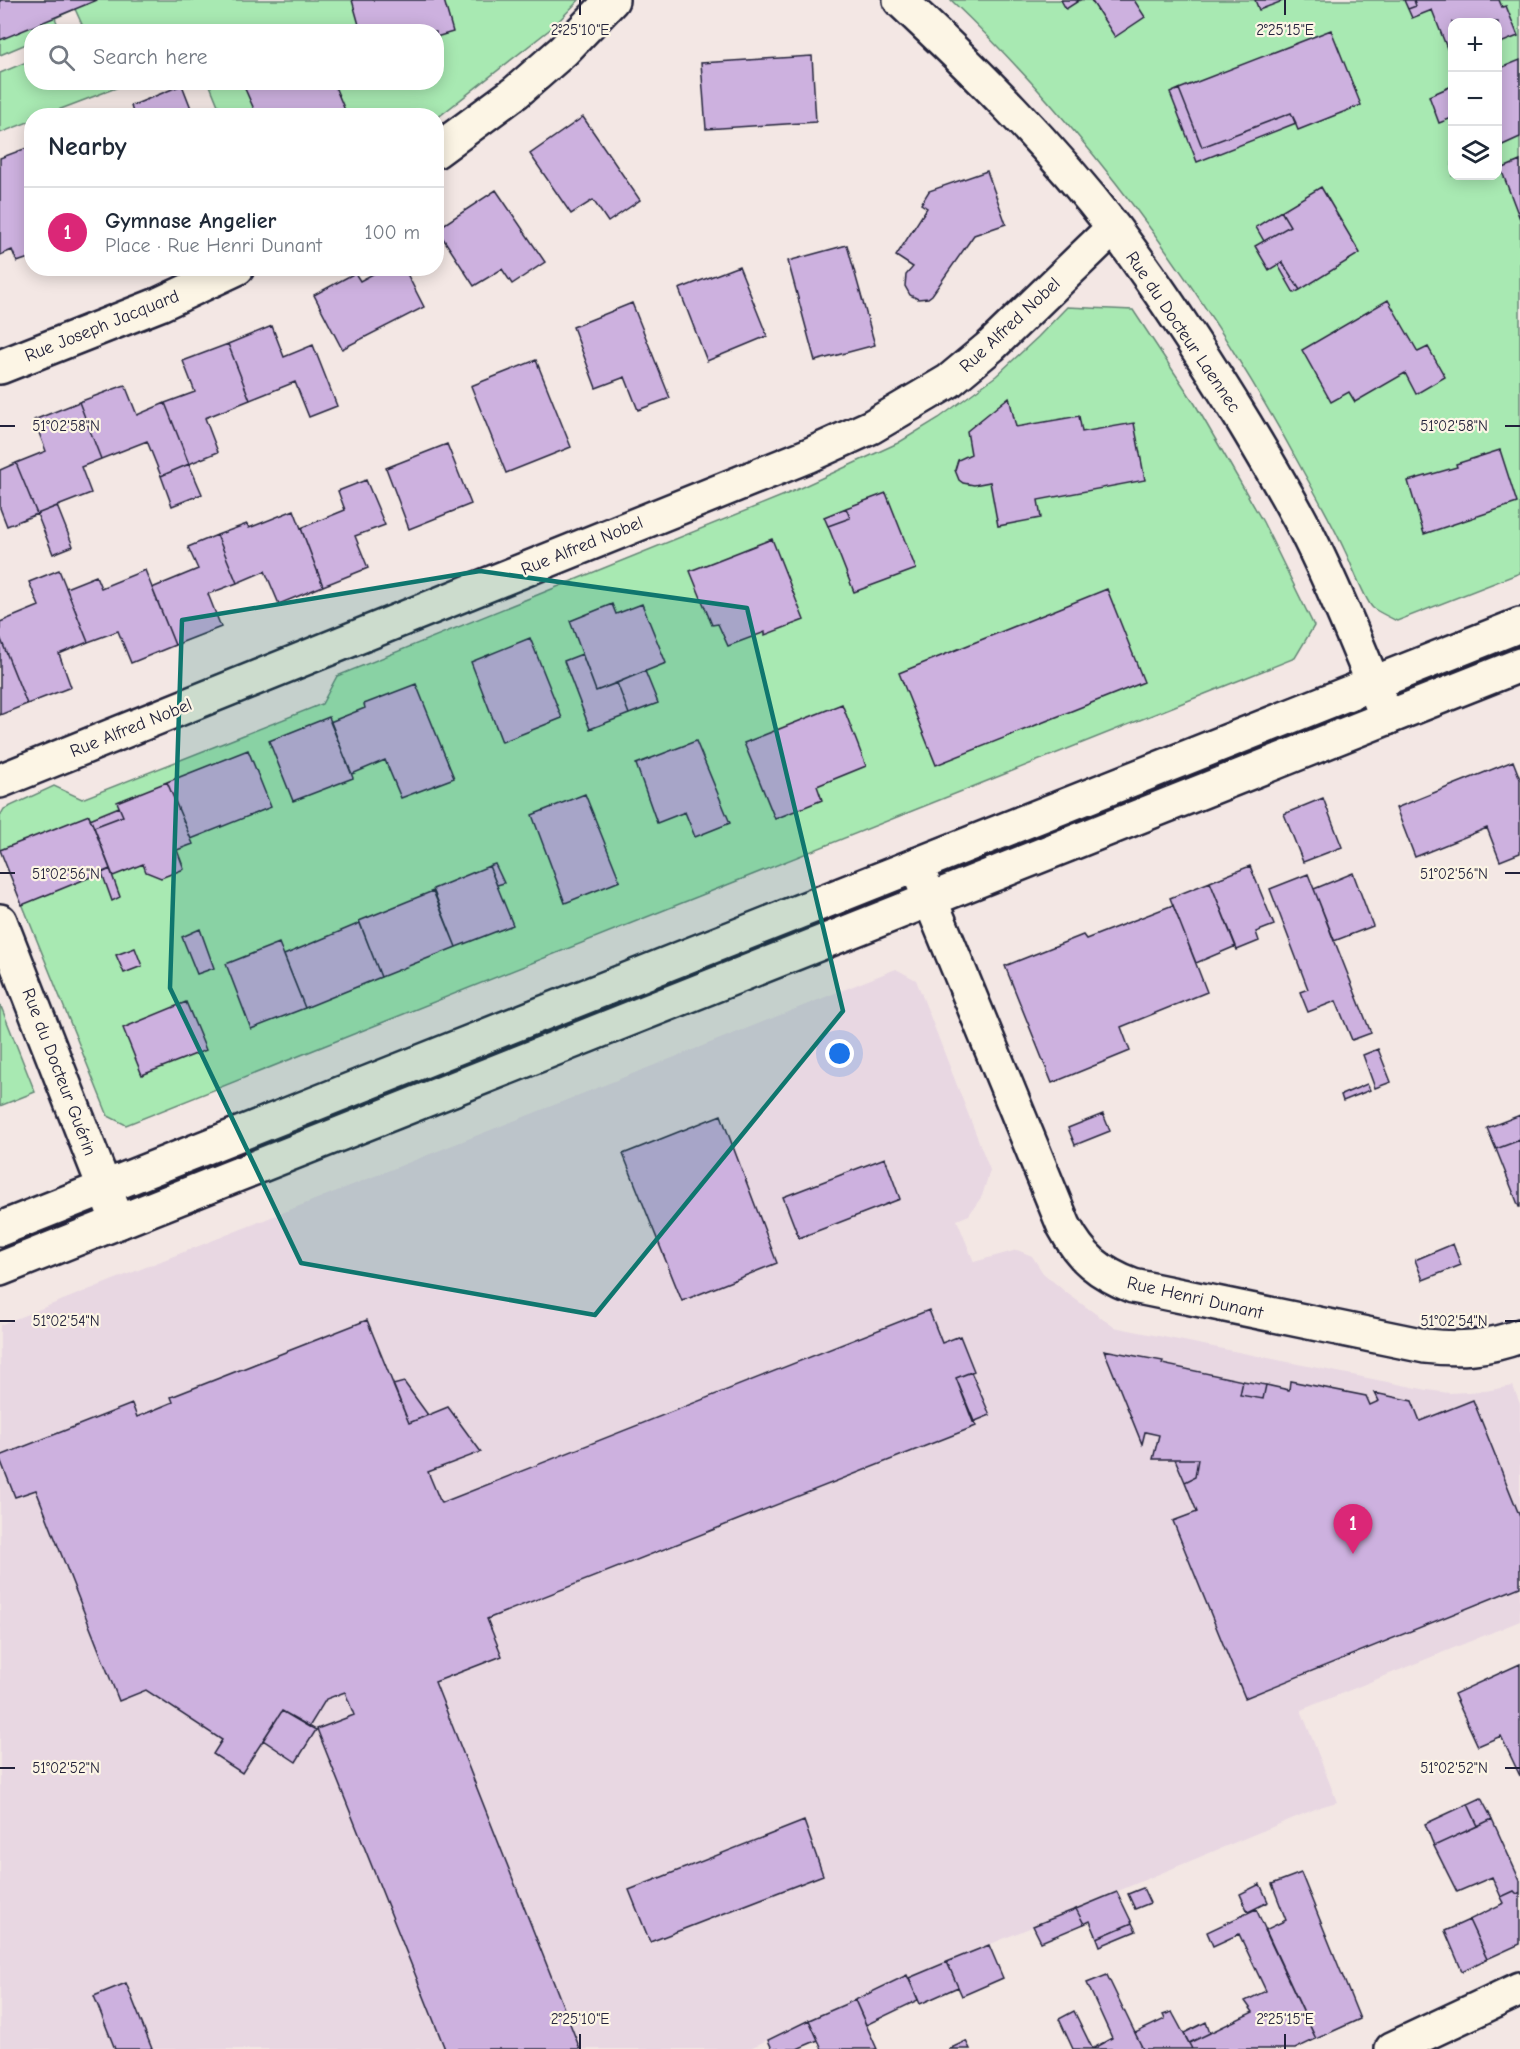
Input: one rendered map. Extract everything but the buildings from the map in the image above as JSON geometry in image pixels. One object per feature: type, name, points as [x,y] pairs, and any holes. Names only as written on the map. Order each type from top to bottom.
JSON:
[{"type":"street","points":[[444,145],[516,92],[563,51],[612,0]]},
{"type":"street","name":"Rue du Docteur Laennec","points":[[900,0],[1001,98],[1058,161],[1113,228],[1202,356],[1287,494],[1322,564],[1386,718]]},
{"type":"street","name":"Rue Alfred Nobel","points":[[0,781],[796,460],[872,427],[949,381],[991,346],[1113,228]]},
{"type":"street","name":"Rue Joseph Jacquard","points":[[0,367],[160,304],[220,276]]},
{"type":"street","points":[[0,1229],[1520,625]]},
{"type":"street","points":[[0,1269],[1520,665]]},
{"type":"street","name":"Rue Henri Dunant","points":[[916,865],[1064,1226],[1073,1244],[1099,1270],[1116,1280],[1133,1286],[1425,1346],[1452,1349],[1495,1345],[1520,1336]]},
{"type":"street","name":"Rue du Docteur Guérin","points":[[0,921],[118,1222]]},
{"type":"street","points":[[1392,2049],[1520,1989]]},
{"type":"highlighted area","points":[[480,571],[747,608],[843,1011],[595,1315],[301,1263],[170,988],[182,620]]},
{"type":"shaded area","points":[[896,969],[916,980],[990,1170],[982,1196],[969,1215],[957,1220],[974,1262],[1017,1250],[1032,1256],[1043,1273],[1114,1327],[1427,1390],[1449,1393],[1485,1391],[1513,1386],[1520,1404],[1520,1621],[1301,1710],[1337,1802],[1320,1807],[909,1978],[907,1976],[748,2049],[0,2049],[0,1325]]},
{"type":"green space","points":[[0,0],[579,0],[553,27],[444,113],[444,108],[219,108],[212,90],[444,90],[444,24],[82,24],[75,9],[55,18],[58,24],[24,24],[24,45],[0,55]]},
{"type":"green space","points":[[951,0],[1520,0],[1520,573],[1397,621],[1373,608],[1362,590],[1331,522],[1269,410],[1230,346],[1146,223],[1053,107]]},
{"type":"green space","points":[[24,63],[24,90],[111,90],[63,108],[24,108],[24,124],[0,133],[0,73]]},
{"type":"green space","points":[[1067,307],[1133,310],[1195,404],[1263,522],[1314,626],[1295,658],[126,1125],[108,1116],[0,849],[0,816],[4,809],[54,786],[82,799],[322,704],[337,676],[787,494],[898,443],[939,418],[996,376]]},
{"type":"green space","points":[[864,903],[864,908],[221,1166],[218,1155]]},
{"type":"green space","points":[[0,1004],[35,1092],[0,1106]]},
{"type":"place","name":"Gymnase Angelier","points":[[1353,1554]]}]
